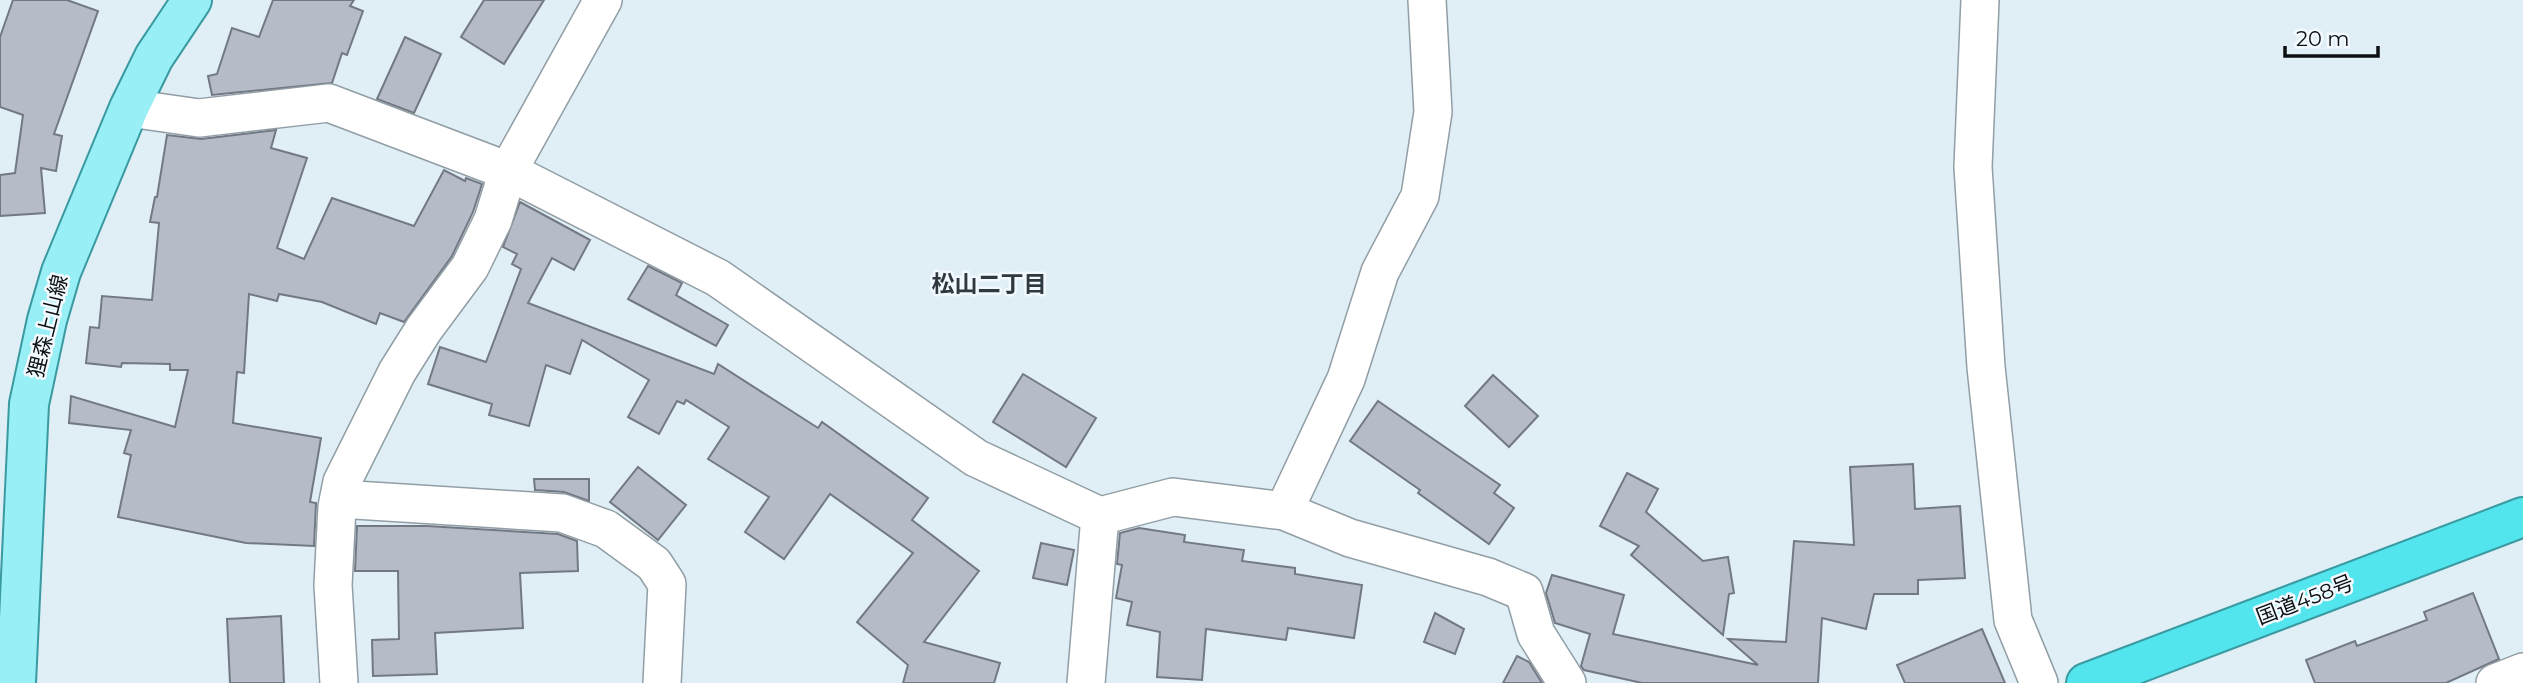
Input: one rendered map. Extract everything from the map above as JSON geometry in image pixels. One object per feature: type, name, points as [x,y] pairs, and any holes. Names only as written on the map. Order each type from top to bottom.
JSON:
[{"type":"highway","name":"国道458号","points":[[2091,682],[2523,517]]},
{"type":"main road","name":"狸森上山線","points":[[16,683],[29,404],[61,272],[129,108],[154,57],[192,0]]},
{"type":"lane","points":[[339,683],[333,585],[342,482],[397,372],[424,329],[470,267],[493,220],[508,171],[603,0]]},
{"type":"lane","points":[[1284,511],[1346,379],[1380,272],[1420,196],[1433,111],[1427,0]]},
{"type":"lane","points":[[1980,0],[1973,167],[1986,367],[2012,621],[2039,683]]},
{"type":"lane","points":[[129,108],[199,118],[329,103],[508,171],[719,278],[976,458],[1100,516],[1173,497],[1284,511],[1350,538],[1488,577],[1524,592],[1536,634],[1567,683]]},
{"type":"lane","points":[[339,499],[562,513],[606,529],[654,564],[667,583],[662,683]]},
{"type":"lane","points":[[1086,683],[1100,516]]},
{"type":"lane","points":[[2495,683],[2523,672]]},
{"type":"building","points":[[13,0],[67,0],[98,11],[54,134],[62,136],[56,171],[41,168],[45,213],[0,216],[0,175],[15,173],[23,115],[0,107],[0,37]]},
{"type":"building","points":[[273,0],[354,0],[350,6],[363,11],[347,55],[342,53],[332,83],[212,95],[208,76],[217,74],[232,28],[259,37]]},
{"type":"building","points":[[484,0],[544,0],[504,64],[461,37]]},
{"type":"building","points":[[405,37],[441,54],[414,113],[377,99]]},
{"type":"building","points":[[276,130],[271,148],[307,158],[277,248],[304,259],[332,198],[414,226],[444,170],[465,181],[466,178],[482,184],[473,212],[452,256],[404,322],[380,313],[376,324],[322,302],[279,294],[277,301],[249,294],[244,373],[237,372],[233,423],[321,438],[310,502],[316,503],[314,546],[246,543],[118,517],[131,455],[124,453],[131,430],[69,423],[71,396],[175,427],[188,370],[170,370],[170,364],[122,363],[121,367],[86,363],[90,327],[99,328],[102,296],[152,300],[159,223],[150,222],[167,135],[201,139]]},
{"type":"building","points":[[520,202],[590,240],[574,270],[552,258],[528,303],[714,374],[718,364],[818,428],[822,422],[928,498],[912,520],[979,571],[924,642],[1000,663],[994,683],[903,683],[908,665],[857,622],[913,553],[830,494],[784,559],[745,532],[769,497],[708,459],[729,427],[686,400],[684,404],[677,401],[659,434],[628,417],[649,380],[582,340],[570,374],[546,365],[529,426],[489,415],[492,404],[428,384],[440,347],[486,362],[521,269],[512,264],[517,254],[503,247]]},
{"type":"building","points":[[648,266],[682,283],[676,295],[728,325],[716,346],[628,299]]},
{"type":"building","points":[[1023,374],[1096,418],[1066,467],[993,422]]},
{"type":"building","points":[[1493,375],[1538,416],[1509,447],[1465,406]]},
{"type":"building","points":[[1378,401],[1500,485],[1494,493],[1514,508],[1489,544],[1418,493],[1420,490],[1350,441]]},
{"type":"building","points":[[1913,464],[1915,509],[1960,506],[1965,578],[1918,580],[1918,594],[1874,594],[1866,629],[1822,618],[1818,683],[1642,683],[1584,670],[1581,666],[1590,634],[1555,623],[1546,593],[1552,575],[1624,595],[1613,634],[1758,665],[1728,639],[1786,642],[1794,541],[1854,545],[1850,467]]},
{"type":"building","points":[[638,467],[686,505],[658,540],[610,502]]},
{"type":"building","points":[[1627,473],[1658,489],[1646,512],[1703,561],[1728,557],[1734,593],[1729,594],[1723,635],[1631,555],[1639,546],[1600,526]]},
{"type":"building","points":[[534,479],[589,479],[589,501],[564,492],[535,490]]},
{"type":"building","points":[[357,526],[427,526],[558,534],[577,541],[578,571],[520,573],[523,628],[435,633],[437,674],[373,676],[372,640],[399,639],[398,571],[355,571]]},
{"type":"building","points":[[1139,528],[1185,535],[1184,542],[1244,550],[1242,561],[1295,568],[1295,574],[1362,585],[1354,638],[1288,628],[1286,640],[1206,629],[1202,680],[1157,677],[1160,632],[1127,625],[1132,602],[1116,598],[1122,565],[1117,564],[1120,533]]},
{"type":"building","points":[[1041,543],[1074,550],[1067,585],[1033,578]]},
{"type":"building","points":[[2473,593],[2499,659],[2446,683],[2315,683],[2306,660],[2355,641],[2357,646],[2427,620],[2424,612]]},
{"type":"building","points":[[1435,613],[1464,629],[1455,654],[1424,642]]},
{"type":"building","points":[[281,616],[284,683],[230,683],[227,619]]},
{"type":"building","points":[[1982,629],[2005,683],[1905,683],[1897,665]]},
{"type":"building","points":[[1517,656],[1529,662],[1542,683],[1503,683]]},
{"type":"district","name":"松山二丁目","points":[[989,284]]}]
